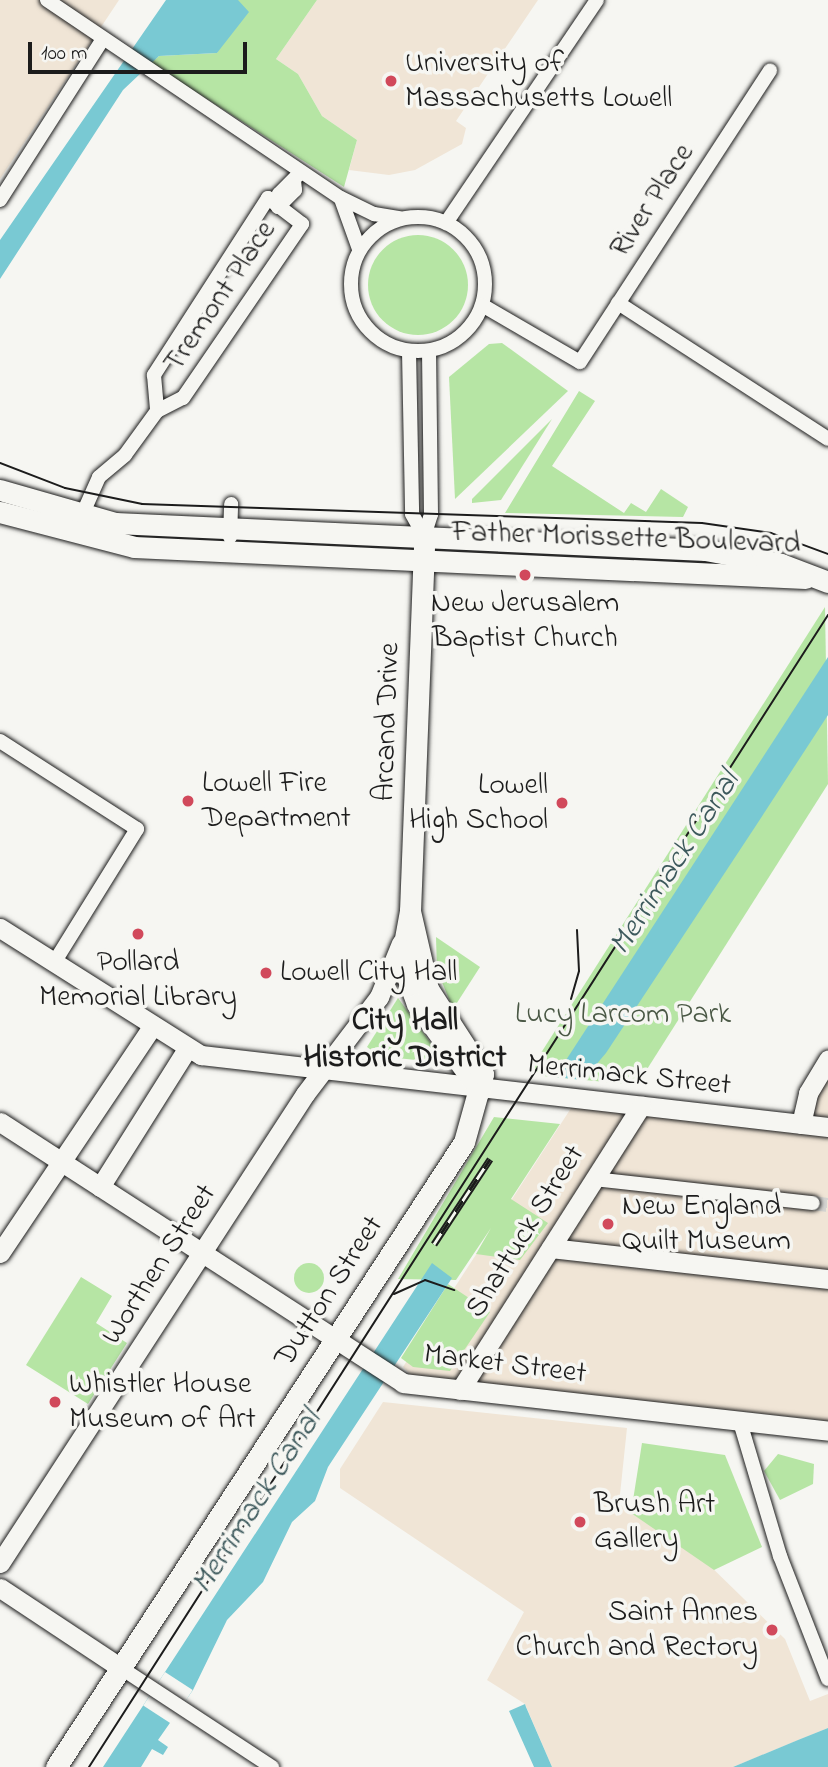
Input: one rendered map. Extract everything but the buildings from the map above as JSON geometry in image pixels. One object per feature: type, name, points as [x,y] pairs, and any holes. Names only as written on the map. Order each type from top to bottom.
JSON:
[{"type":"main road","name":"Father Morissette Boulevard","points":[[0,490],[126,524],[705,550],[781,564],[821,580]]},
{"type":"main road","name":"Father Morissette Boulevard","points":[[0,512],[75,536],[229,552],[821,580]]},
{"type":"main road","name":"Arcand Drive","points":[[326,1072],[387,985],[410,911],[424,536]]},
{"type":"main road","name":"Arcand Drive","points":[[410,911],[428,989],[477,1061],[480,1090]]},
{"type":"main road","name":"Merrimack Street","points":[[0,928],[187,1049],[326,1072],[828,1127]]},
{"type":"main road","name":"Arcand Drive","points":[[402,940],[411,993],[480,1090]]},
{"type":"main road","points":[[0,1252],[151,1028]]},
{"type":"main road","points":[[100,1186],[187,1049]]},
{"type":"main road","points":[[801,1124],[807,1093],[828,1060]]},
{"type":"main road","name":"Worthen Street","points":[[0,1563],[326,1072]]},
{"type":"main road","name":"Dutton Street","points":[[56,1767],[464,1142],[480,1090]]},
{"type":"main road","name":"Shattuck Street","points":[[460,1390],[641,1106]]},
{"type":"main road","name":"Market Street","points":[[0,1122],[392,1377],[460,1390],[828,1431]]},
{"type":"main road","points":[[551,1248],[828,1279]]},
{"type":"main road","points":[[0,1588],[121,1668]]},
{"type":"street","points":[[47,0],[103,39],[122,56],[297,177],[374,214],[446,223],[480,258],[482,305],[471,327],[429,351],[409,351],[378,339],[357,313],[350,281],[359,249],[373,233],[402,218]]},
{"type":"street","points":[[446,223],[597,0]]},
{"type":"street","points":[[0,200],[103,39]]},
{"type":"street","name":"River Place","points":[[482,305],[580,362],[770,70]]},
{"type":"street","name":"Tremont Place","points":[[278,207],[295,190],[297,177]]},
{"type":"street","name":"Tremont Place","points":[[75,536],[82,514],[97,486],[157,411],[183,398],[302,225],[268,198],[154,375],[157,411]]},
{"type":"street","points":[[341,198],[359,249]]},
{"type":"street","points":[[618,303],[828,439]]},
{"type":"street","name":"Arcand Drive","points":[[409,351],[412,514],[424,536]]},
{"type":"street","name":"Arcand Drive","points":[[424,536],[431,514],[429,351]]},
{"type":"street","points":[[229,552],[231,504]]},
{"type":"street","points":[[0,741],[137,829],[54,963]]},
{"type":"street","points":[[594,1180],[813,1203]]},
{"type":"street","points":[[740,1422],[780,1556],[828,1679]]},
{"type":"street","points":[[121,1668],[272,1767]]},
{"type":"shaded area","points":[[0,0],[119,0],[0,179]]},
{"type":"shaded area","name":"University of Massachusetts Lowell","points":[[317,0],[538,0],[456,121],[466,128],[462,144],[415,170],[389,175],[349,170],[357,140],[322,116],[298,74],[276,59]]},
{"type":"shaded area","points":[[828,1075],[828,1421],[412,1376],[403,1367],[575,1102],[809,1127],[816,1094]]},
{"type":"shaded area","points":[[383,1402],[627,1428],[619,1504],[701,1557],[785,1639],[810,1701],[828,1694],[828,1728],[733,1767],[552,1767],[525,1704],[487,1680],[524,1612],[340,1488],[340,1469]]},
{"type":"green space","points":[[238,0],[317,0],[276,59],[298,74],[322,116],[357,140],[344,187],[151,63],[159,56],[217,53]]},
{"type":"green space","points":[[418,235],[437,239],[453,250],[464,266],[468,285],[464,304],[453,320],[437,331],[418,335],[399,331],[383,320],[372,304],[368,285],[372,266],[383,250],[399,239]]},
{"type":"green space","points":[[502,343],[568,391],[455,499],[449,377],[489,344]]},
{"type":"green space","points":[[579,391],[595,401],[552,466],[624,513],[631,503],[646,512],[661,489],[688,507],[683,517],[505,513]]},
{"type":"green space","points":[[552,419],[501,500],[472,503],[472,499]]},
{"type":"green space","name":"Lucy Larcom Park","points":[[825,607],[828,784],[637,1085],[543,1076],[532,1067]]},
{"type":"green space","points":[[436,937],[480,967],[453,1009],[437,970]]},
{"type":"green space","points":[[398,998],[438,1053],[434,1062],[379,1056],[367,1047]]},
{"type":"green space","name":"Lucy Larcom Park","points":[[494,1117],[560,1124],[511,1199],[548,1223],[520,1260],[476,1254],[491,1228],[456,1280],[398,1279]]},
{"type":"green space","points":[[309,1263],[320,1267],[324,1278],[320,1289],[309,1293],[298,1289],[294,1278],[298,1267]]},
{"type":"green space","points":[[81,1277],[112,1296],[96,1323],[127,1343],[88,1404],[26,1365]]},
{"type":"green space","points":[[448,1284],[490,1312],[450,1371],[413,1367],[401,1358]]},
{"type":"green space","points":[[642,1443],[725,1455],[762,1547],[714,1570],[631,1513]]},
{"type":"green space","points":[[778,1454],[814,1464],[813,1484],[780,1500],[764,1471]]},
{"type":"water","points":[[166,0],[238,0],[249,12],[217,53],[159,56],[123,90],[0,279],[0,240]]},
{"type":"water","points":[[828,657],[828,715],[606,1053],[583,1080],[555,1077]]},
{"type":"water","points":[[432,1263],[452,1278],[328,1467],[315,1501],[292,1522],[263,1582],[227,1620],[193,1690],[158,1740],[168,1747],[163,1755],[152,1749],[141,1767],[103,1767]]},
{"type":"water","points":[[525,1704],[552,1767],[534,1767],[509,1711]]},
{"type":"water","points":[[828,1728],[828,1767],[733,1767],[798,1740]]},
{"type":"pier","points":[[165,1672],[193,1690],[171,1724],[143,1706]]},
{"type":"tunnel","points":[[813,1203],[828,1205]]},
{"type":"tram line","points":[[0,463],[65,488],[142,504],[702,523],[771,533],[828,554]]},
{"type":"tram line","points":[[89,1767],[828,615]]},
{"type":"tram line","points":[[571,999],[579,971],[577,930]]},
{"type":"tram line","points":[[394,1294],[425,1280],[454,1290]]},
{"type":"railway","points":[[434,1244],[490,1159]]},
{"type":"place","name":"University of Massachusetts Lowell","points":[[391,81]]},
{"type":"place","name":"New Jerusalem Baptist Church","points":[[525,575]]},
{"type":"place","name":"Lowell Fire Department","points":[[188,801]]},
{"type":"place","name":"Lowell High School","points":[[562,803]]},
{"type":"place","name":"Pollard Memorial Library","points":[[138,934]]},
{"type":"place","name":"Lowell City Hall","points":[[266,973]]},
{"type":"place","name":"New England Quilt Museum","points":[[608,1224]]},
{"type":"place","name":"Whistler House Museum of Art","points":[[55,1402]]},
{"type":"place","name":"Brush Art Gallery","points":[[580,1522]]},
{"type":"place","name":"Saint Annes Church and Rectory","points":[[772,1630]]},
{"type":"district","name":"City Hall Historic District","points":[[405,1042]]},
{"type":"water label","name":"Merrimack Canal","points":[[676,864]]},
{"type":"water label","name":"Merrimack Canal","points":[[258,1503]]}]
